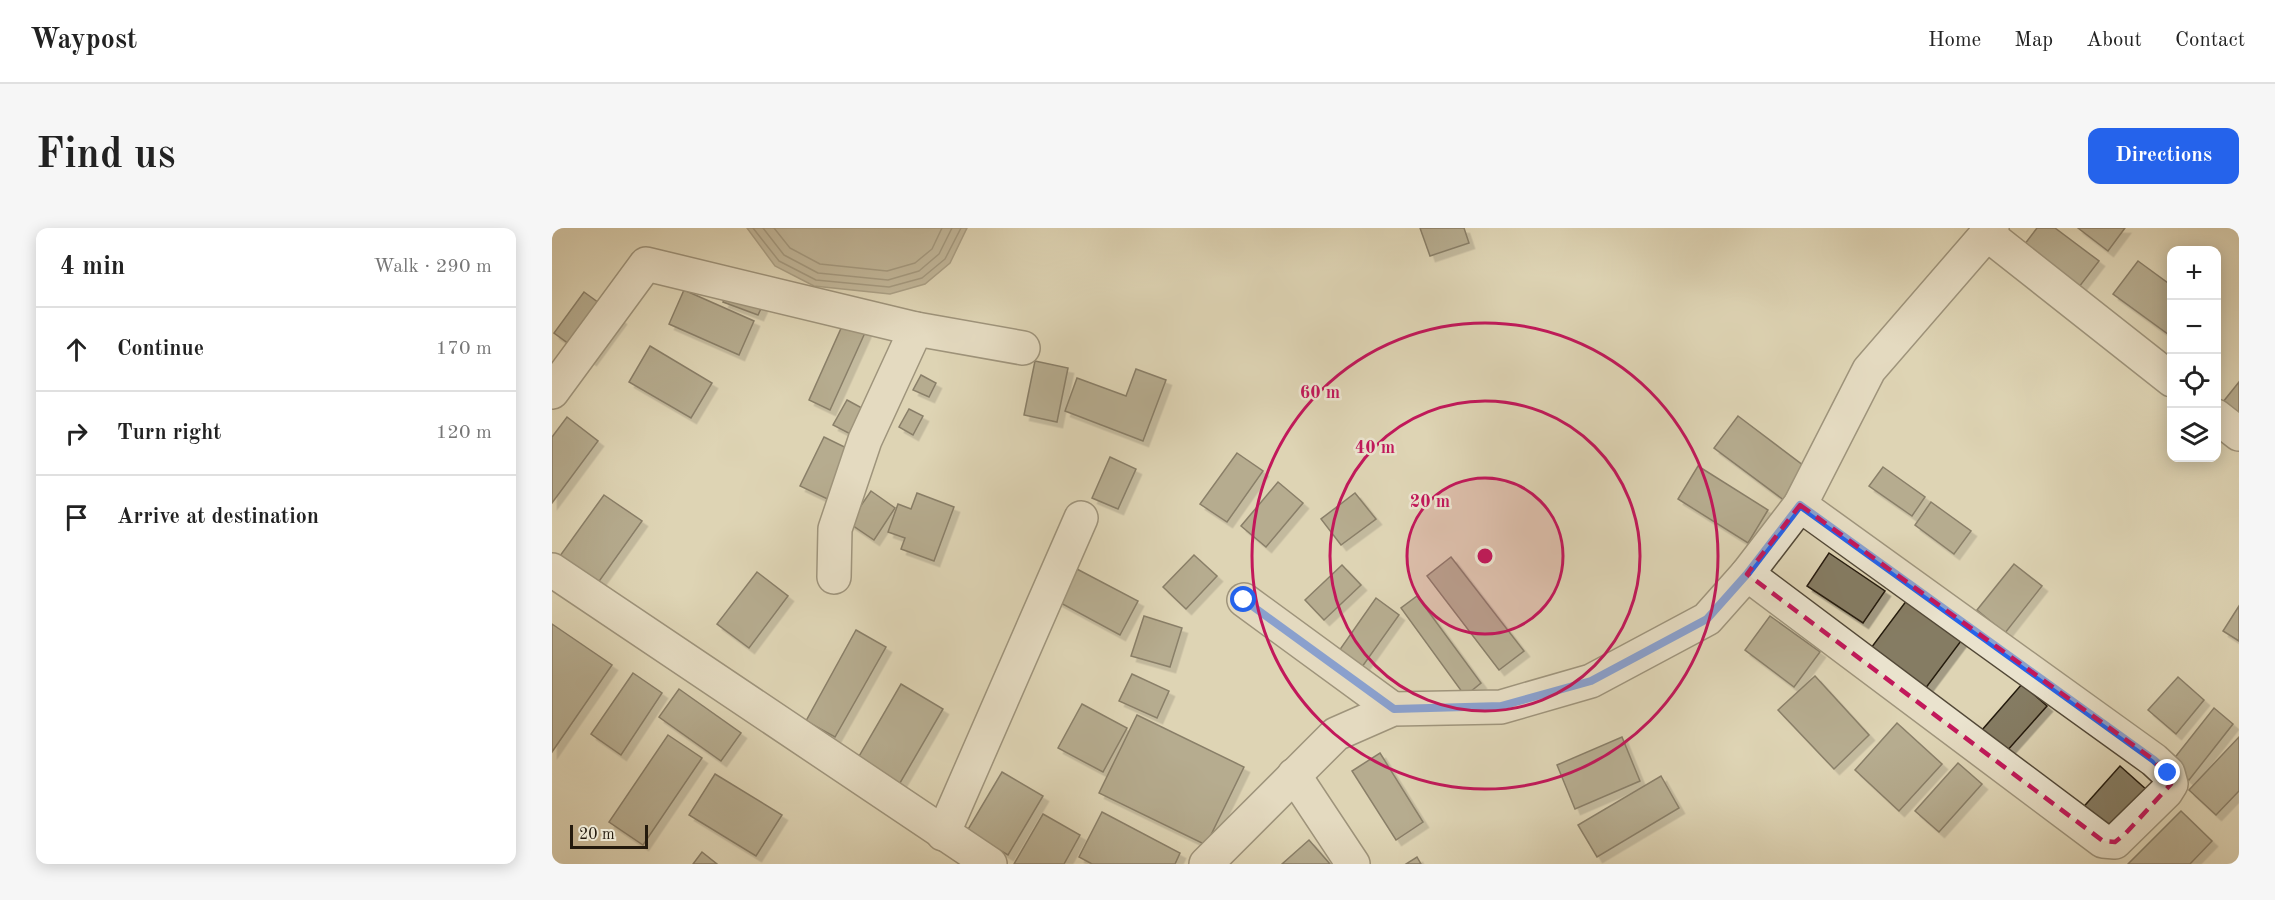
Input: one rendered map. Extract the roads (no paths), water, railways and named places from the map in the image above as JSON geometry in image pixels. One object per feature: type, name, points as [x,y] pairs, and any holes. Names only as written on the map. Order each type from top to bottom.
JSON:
[{"type":"street","points":[[1206,864],[1336,734],[1394,709],[1501,706],[1591,681],[1707,619],[1747,574],[1800,505],[1869,370],[1989,231],[2167,376]]},
{"type":"street","points":[[552,392],[646,264],[916,329],[1023,348]]},
{"type":"street","points":[[834,577],[835,529],[857,462],[916,329]]},
{"type":"street","points":[[2221,419],[2239,434]]},
{"type":"street","points":[[1747,574],[2103,841],[2115,842],[2166,792],[2171,784],[2168,773],[2154,760],[1800,505]]},
{"type":"street","points":[[943,834],[1081,518]]},
{"type":"street","points":[[552,570],[990,864]]},
{"type":"street","points":[[1244,600],[1394,709]]},
{"type":"street","points":[[1294,776],[1353,864]]},
{"type":"water","points":[[747,228],[967,228],[950,263],[925,284],[890,294],[814,286],[775,266]]}]
